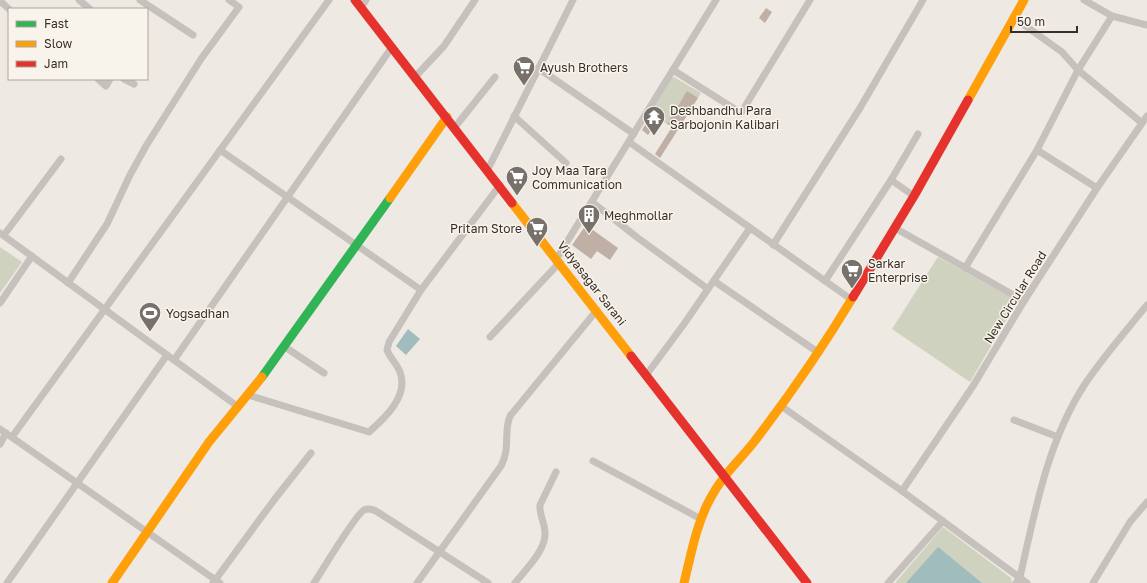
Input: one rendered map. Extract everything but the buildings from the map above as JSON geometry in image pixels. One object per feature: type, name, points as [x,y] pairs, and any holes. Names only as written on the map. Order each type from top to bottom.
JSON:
[{"type":"street","points":[[79,0],[89,8]]},
{"type":"street","points":[[140,0],[194,35]]},
{"type":"street","points":[[68,282],[107,224],[130,175],[146,146],[200,59],[239,7],[229,0]]},
{"type":"street","points":[[0,444],[6,433],[105,310],[329,0]]},
{"type":"street","name":"Vidyasagar Sarani","points":[[356,0],[364,4],[392,48],[488,169],[807,583]]},
{"type":"street","points":[[415,77],[444,46],[475,0]]},
{"type":"street","points":[[488,169],[572,0]]},
{"type":"street","points":[[490,337],[558,260],[716,0]]},
{"type":"street","points":[[673,70],[741,113],[810,0]]},
{"type":"street","points":[[773,244],[860,108],[923,0]]},
{"type":"street","points":[[684,583],[692,548],[701,519],[710,499],[725,475],[753,443],[819,353],[914,196],[1024,0]]},
{"type":"street","points":[[1084,0],[1112,16],[1147,25]]},
{"type":"street","points":[[0,1],[8,8]]},
{"type":"street","points":[[965,268],[1038,150],[1078,70],[1112,16]]},
{"type":"street","points":[[1014,17],[1062,52],[1078,70],[1142,123]]},
{"type":"street","points":[[174,360],[392,48]]},
{"type":"street","points":[[538,68],[634,134]]},
{"type":"street","points":[[455,127],[495,77]]},
{"type":"street","points":[[99,80],[106,86],[109,80]]},
{"type":"street","points":[[126,80],[134,84]]},
{"type":"street","points":[[514,116],[566,163]]},
{"type":"street","name":"New Circular Road","points":[[902,491],[973,386],[1024,301],[1097,188],[1147,116]]},
{"type":"street","points":[[112,583],[212,437],[248,395],[285,347],[358,246],[447,117]]},
{"type":"street","points":[[825,281],[891,180],[918,134]]},
{"type":"street","points":[[629,142],[852,300]]},
{"type":"street","points":[[220,150],[421,290]]},
{"type":"street","points":[[1038,150],[1097,188]]},
{"type":"street","points":[[61,159],[2,234],[237,406]]},
{"type":"street","points":[[891,180],[914,196]]},
{"type":"street","points":[[248,395],[369,432],[388,412],[401,391],[400,372],[389,354],[387,347],[421,290],[500,185]]},
{"type":"street","points":[[592,202],[708,289]]},
{"type":"street","points":[[647,374],[750,228]]},
{"type":"street","points":[[895,228],[1024,301]]},
{"type":"street","points":[[0,303],[32,256]]},
{"type":"street","points":[[714,281],[819,353]]},
{"type":"street","points":[[1018,580],[1044,479],[1058,437],[1085,384],[1147,305]]},
{"type":"street","points":[[417,583],[505,458],[507,450],[506,426],[510,416],[597,310]]},
{"type":"street","points":[[285,347],[324,373]]},
{"type":"street","points":[[7,583],[78,484],[167,355]]},
{"type":"street","points":[[780,406],[902,491],[1018,580],[1027,583]]},
{"type":"street","points":[[1014,420],[1058,437]]},
{"type":"street","points":[[6,433],[216,582],[274,500],[311,453]]},
{"type":"street","points":[[593,461],[701,519]]},
{"type":"street","points":[[515,583],[539,552],[544,541],[545,527],[539,512],[540,505],[556,472]]},
{"type":"street","points":[[1094,583],[1130,522],[1147,502]]},
{"type":"street","points":[[314,583],[354,521],[364,510],[370,509],[376,510],[488,583]]},
{"type":"street","points":[[888,583],[943,521]]},
{"type":"green space","points":[[674,77],[701,93],[698,98],[687,92],[667,124],[648,112],[670,78]]},
{"type":"green space","points":[[0,247],[22,262],[0,293]]},
{"type":"green space","points":[[938,257],[1017,301],[970,382],[892,329]]},
{"type":"green space","points":[[943,527],[1011,578],[1012,583],[895,583]]},
{"type":"water","points":[[408,329],[420,339],[406,355],[396,346]]},
{"type":"water","points":[[938,547],[982,583],[906,583]]},
{"type":"traffic: fast","points":[[262,377],[390,198]]},
{"type":"traffic: slow","points":[[968,100],[1024,0]]},
{"type":"traffic: slow","points":[[390,198],[447,117]]},
{"type":"traffic: slow","points":[[512,203],[631,356]]},
{"type":"traffic: slow","points":[[684,583],[697,530],[714,491],[754,442],[793,389],[853,297]]},
{"type":"traffic: slow","points":[[112,583],[209,442],[262,377]]},
{"type":"traffic: jam","points":[[355,0],[512,203]]},
{"type":"traffic: jam","points":[[853,297],[914,196],[968,100]]},
{"type":"traffic: jam","points":[[631,356],[807,583]]},
{"type":"place","name":"Ayush Brothers","points":[[524,86]]},
{"type":"place","name":"Deshbandhu Para Sarbojonin Kalibari","points":[[654,136]]},
{"type":"place","name":"Joy Maa Tara Communication","points":[[517,196]]},
{"type":"place","name":"Meghmollar","points":[[589,234]]},
{"type":"place","name":"Pritam Store","points":[[537,248]]},
{"type":"place","name":"Sarkar Enterprise","points":[[852,290]]},
{"type":"place","name":"Yogsadhan","points":[[150,332]]}]
